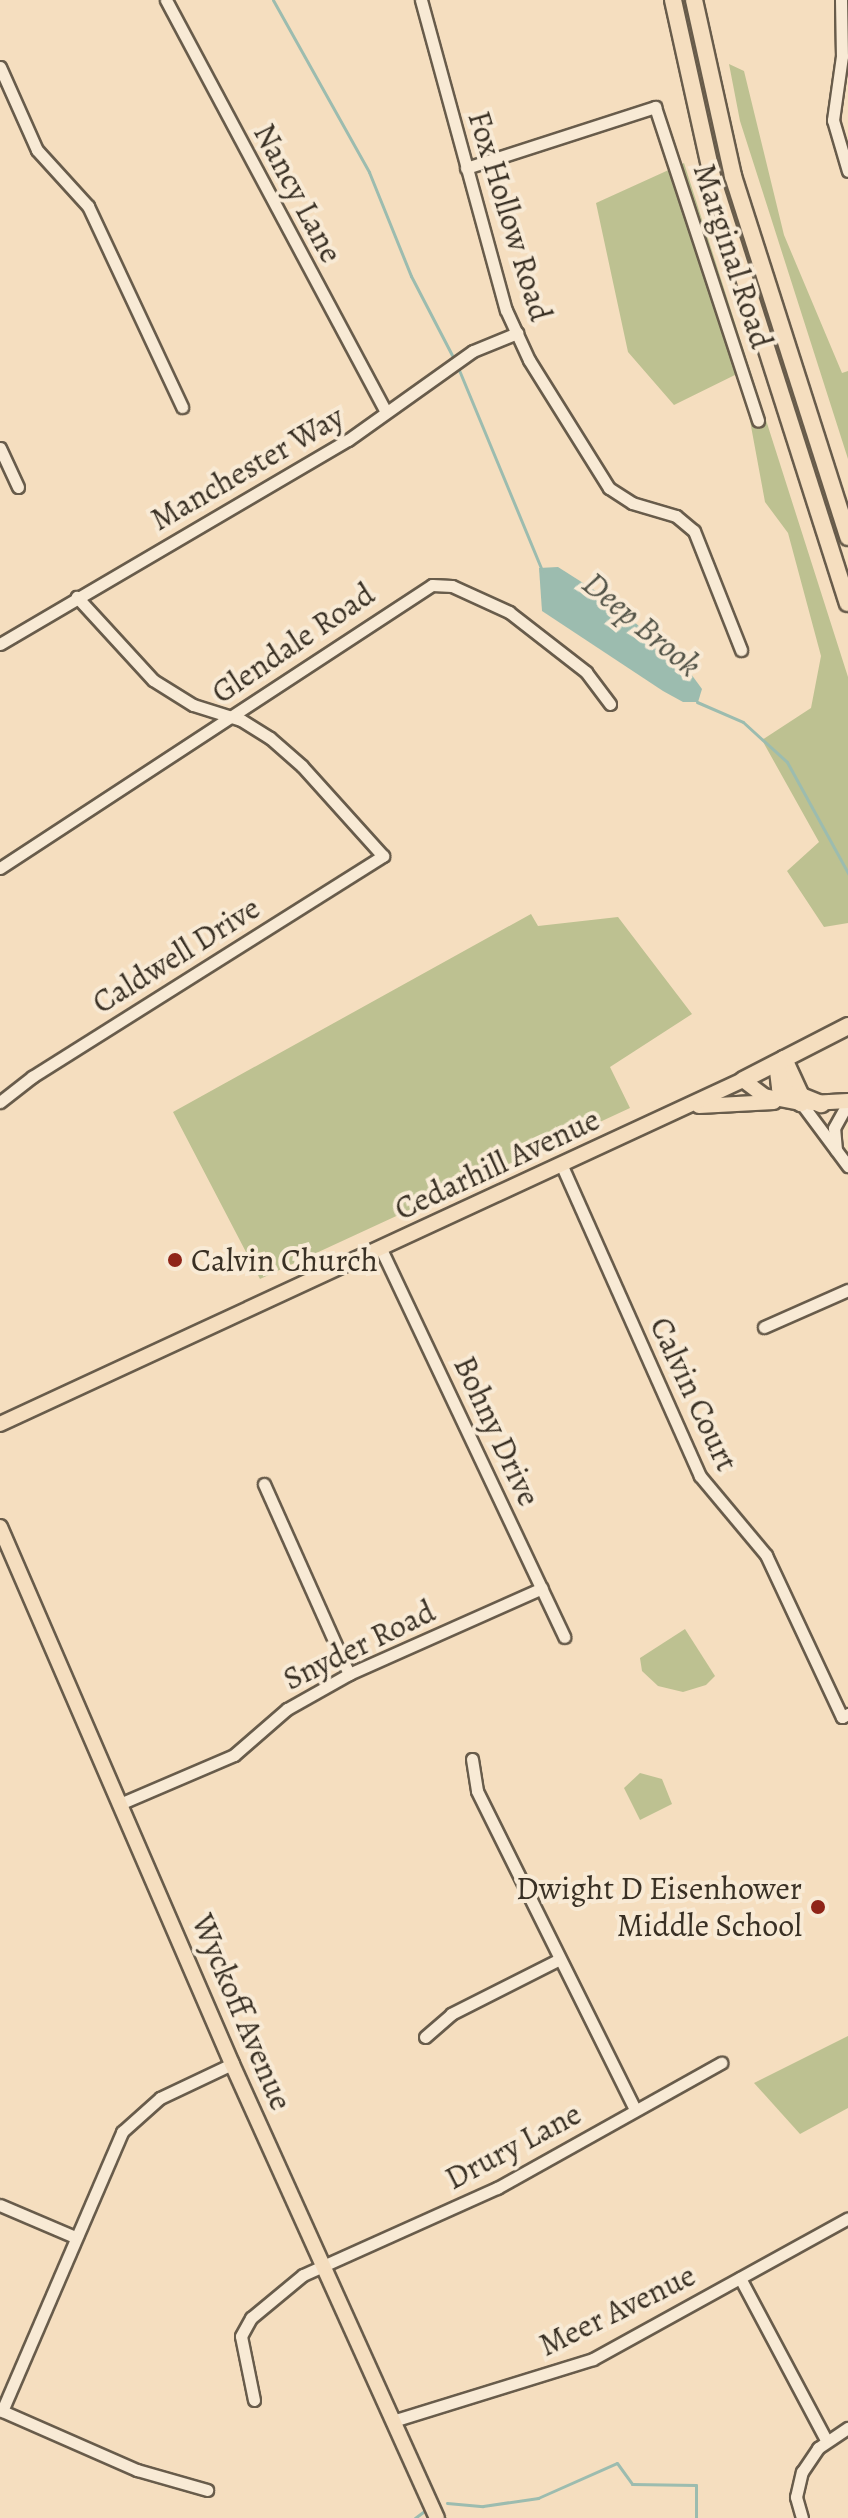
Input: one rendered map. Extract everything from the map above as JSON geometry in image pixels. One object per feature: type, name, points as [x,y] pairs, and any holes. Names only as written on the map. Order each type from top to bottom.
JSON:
[{"type":"highway","points":[[673,0],[713,181],[848,603]]},
{"type":"highway","points":[[694,0],[733,176],[848,537]]},
{"type":"highway","points":[[743,1080],[848,1026]]},
{"type":"highway","points":[[784,1059],[778,1071],[780,1088],[801,1103]]},
{"type":"highway","points":[[784,1059],[801,1096],[821,1104]]},
{"type":"main road","name":"Cedarhill Avenue","points":[[0,1424],[743,1080],[764,1096],[801,1103]]},
{"type":"main road","name":"Cedarhill Avenue","points":[[668,1116],[731,1102],[848,1102]]},
{"type":"main road","name":"Wyckoff Avenue","points":[[0,1527],[122,1803],[232,2064],[396,2420],[437,2518]]},
{"type":"street","name":"Nancy Lane","points":[[166,0],[385,411]]},
{"type":"street","name":"Fox Hollow Road","points":[[421,0],[466,168],[517,333],[598,477],[620,497],[676,516],[694,531],[741,650]]},
{"type":"street","points":[[841,0],[842,56],[833,120],[848,171]]},
{"type":"street","points":[[0,67],[37,150],[88,206],[182,407]]},
{"type":"street","name":"Marginal Road","points":[[466,168],[655,107],[758,421]]},
{"type":"street","name":"Manchester Way","points":[[0,644],[348,440],[473,351],[517,333]]},
{"type":"street","points":[[0,448],[18,487]]},
{"type":"street","name":"Glendale Road","points":[[0,868],[422,588],[443,584],[472,593],[522,621],[586,672],[610,704]]},
{"type":"street","points":[[77,597],[153,680],[193,705],[228,717]]},
{"type":"street","name":"Caldwell Drive","points":[[0,1102],[32,1077],[383,856],[302,766],[270,738],[228,717]]},
{"type":"street","points":[[836,1151],[834,1128],[848,1102]]},
{"type":"street","points":[[801,1103],[848,1166]]},
{"type":"street","name":"Calvin Court","points":[[562,1166],[700,1476],[766,1555],[845,1716]]},
{"type":"street","name":"Bohny Drive","points":[[381,1249],[564,1637]]},
{"type":"street","points":[[764,1327],[848,1290]]},
{"type":"street","points":[[264,1484],[349,1674]]},
{"type":"street","name":"Snyder Road","points":[[122,1803],[234,1755],[287,1709],[349,1674],[542,1588]]},
{"type":"street","points":[[472,1759],[477,1791],[558,1960],[635,2109]]},
{"type":"street","points":[[425,2037],[451,2014],[558,1960]]},
{"type":"street","name":"Drury Lane","points":[[254,2400],[239,2346],[245,2326],[303,2275],[497,2188],[721,2063]]},
{"type":"street","points":[[207,2490],[137,2470],[1,2411],[114,2145],[133,2118],[160,2098],[232,2064]]},
{"type":"street","points":[[0,2205],[75,2237]]},
{"type":"street","name":"Meer Avenue","points":[[396,2420],[573,2367],[848,2218]]},
{"type":"street","points":[[740,2278],[826,2440]]},
{"type":"street","points":[[802,2518],[798,2486],[809,2459],[826,2440],[848,2428]]},
{"type":"green space","points":[[729,64],[744,71],[784,235],[842,373],[848,371],[848,459],[740,121]]},
{"type":"green space","points":[[684,163],[848,677],[848,923],[824,927],[787,871],[819,842],[762,740],[811,708],[821,656],[788,533],[765,502],[741,372],[674,405],[628,352],[596,203]]},
{"type":"green space","points":[[531,914],[538,926],[618,917],[692,1014],[610,1067],[630,1108],[260,1279],[173,1112]]},
{"type":"green space","points":[[685,1629],[715,1676],[706,1685],[683,1692],[658,1686],[642,1671],[640,1658]]},
{"type":"green space","points":[[640,1773],[662,1779],[672,1804],[640,1820],[624,1788]]},
{"type":"green space","points":[[848,2036],[848,2108],[800,2134],[754,2083]]},
{"type":"shaded area","points":[[558,567],[602,595],[683,663],[702,689],[698,702],[683,702],[663,691],[542,611],[539,568]]},
{"type":"waterway","name":"Deep Brook","points":[[273,0],[369,172],[411,276],[452,355]]},
{"type":"waterway","name":"Deep Brook","points":[[459,370],[542,570]]},
{"type":"waterway","name":"Deep Brook","points":[[697,702],[743,722],[787,762],[848,873]]},
{"type":"waterway","points":[[447,2503],[483,2506],[538,2498],[617,2463],[632,2484],[696,2485],[696,2518]]},
{"type":"waterway","points":[[415,2518],[423,2512]]},
{"type":"place","name":"Calvin Church","points":[[175,1260]]},
{"type":"place","name":"Dwight D Eisenhower Middle School","points":[[818,1907]]}]
